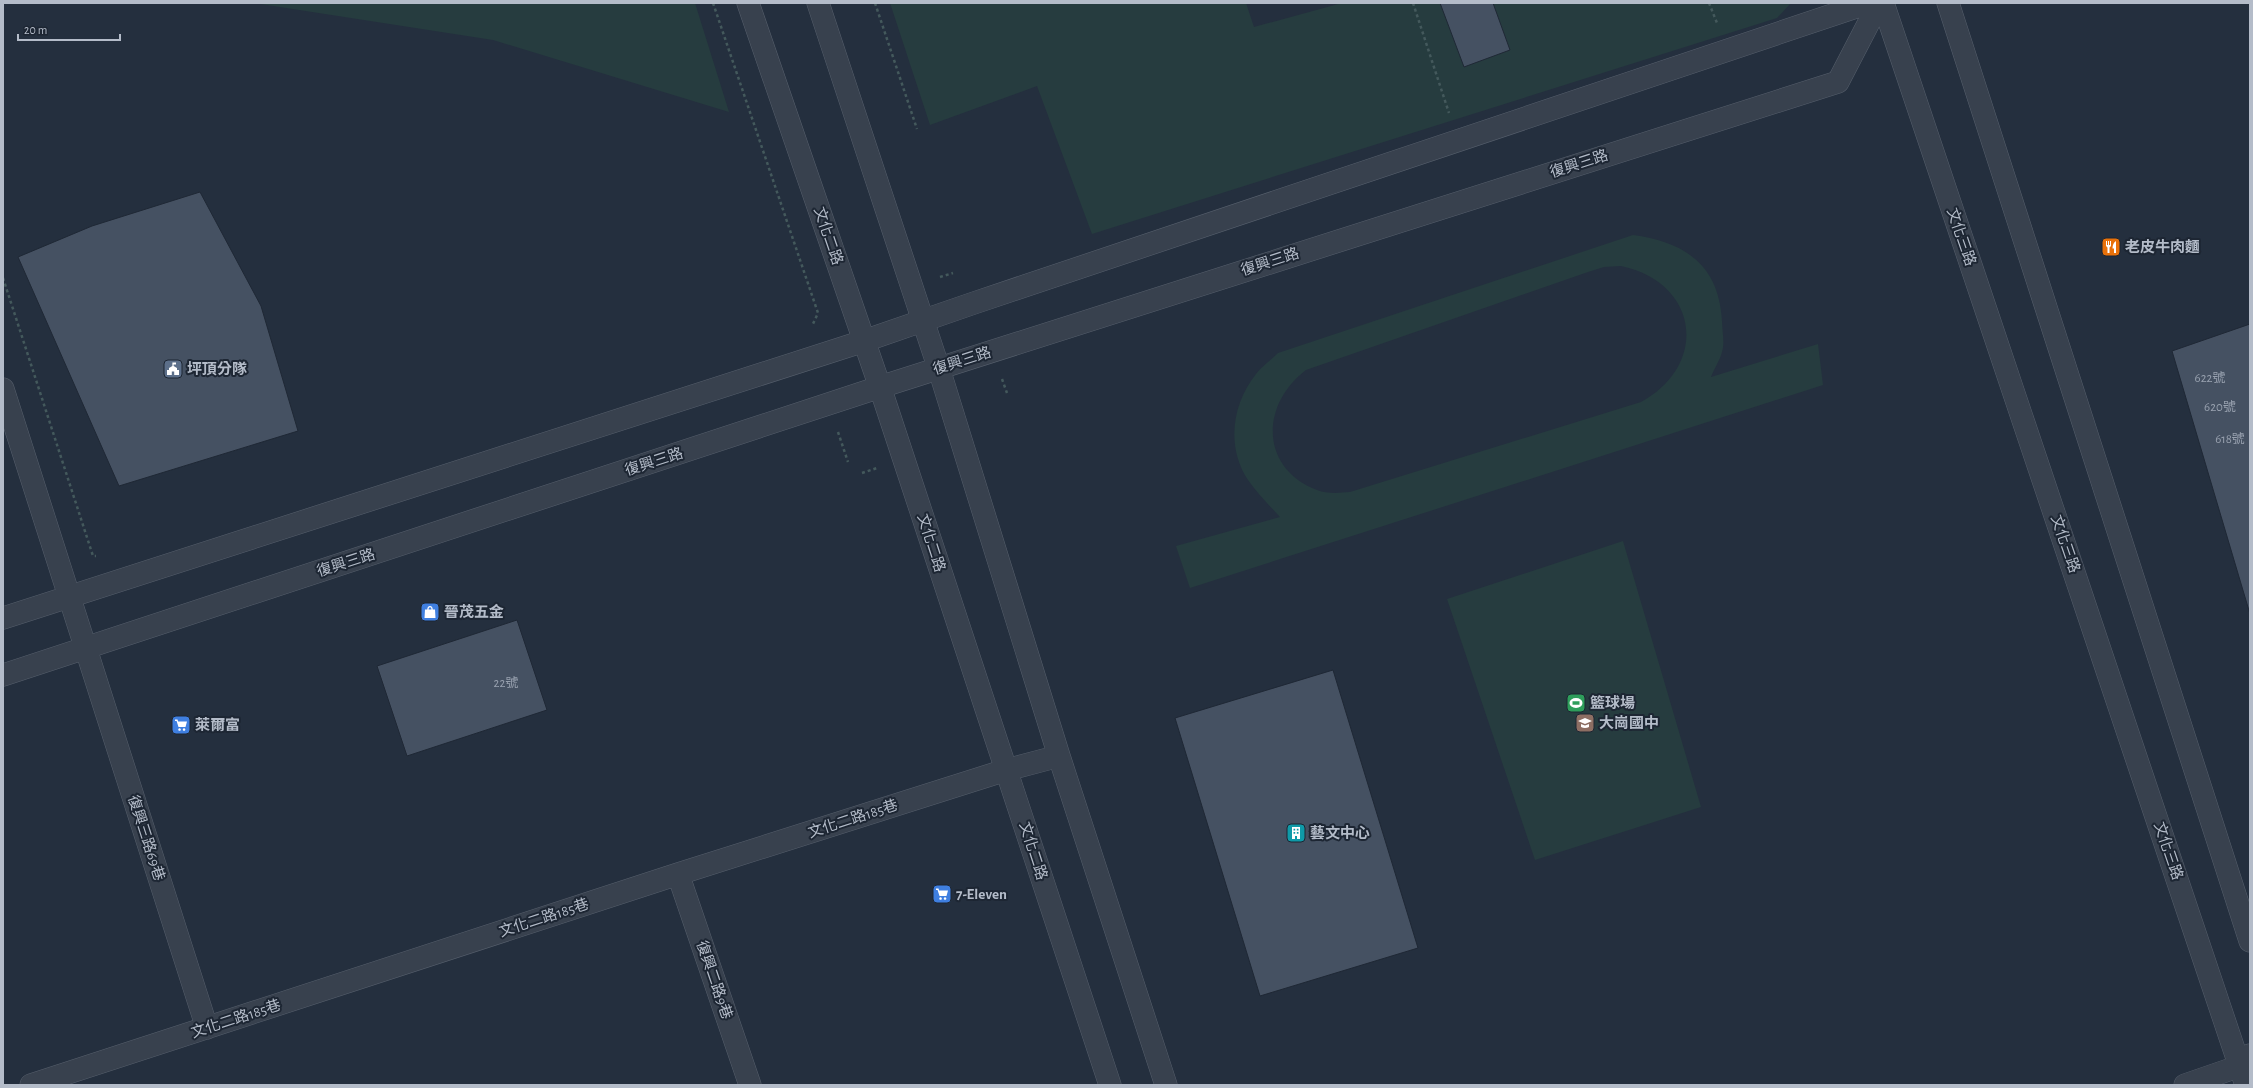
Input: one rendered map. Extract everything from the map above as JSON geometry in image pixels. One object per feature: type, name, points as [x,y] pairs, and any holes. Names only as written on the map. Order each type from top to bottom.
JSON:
[{"type":"street","name":"文化二路","points":[[748,3],[880,387],[1110,1085]]},
{"type":"street","points":[[818,3],[939,369],[1059,756],[1166,1085]]},
{"type":"street","points":[[3,618],[864,341],[923,320],[1459,142],[1868,3]]},
{"type":"street","name":"復興三路","points":[[3,675],[880,387],[1838,82],[1879,3]]},
{"type":"street","name":"文化三路","points":[[1883,3],[2246,1069]]},
{"type":"street","points":[[1948,3],[2250,941]]},
{"type":"street","name":"復興三路69巷","points":[[3,389],[207,1028]]},
{"type":"street","name":"文化二路185巷","points":[[31,1085],[678,874],[1006,770],[1059,756]]},
{"type":"street","name":"復興二路9巷","points":[[678,874],[750,1085]]},
{"type":"street","points":[[2185,1085],[2246,1069]]},
{"type":"path","points":[[713,3],[818,313],[810,332]]},
{"type":"path","points":[[875,3],[917,129]]},
{"type":"path","points":[[1413,3],[1459,142]]},
{"type":"path","points":[[3,278],[93,556],[101,554]]},
{"type":"green space","points":[[254,3],[695,3],[729,112],[493,40]]},
{"type":"green space","points":[[890,3],[1246,3],[1254,27],[1342,3],[1791,3],[1777,18],[1092,234],[1037,86],[930,125]]},
{"type":"green space","points":[[1633,235],[1652,238],[1683,251],[1696,260],[1706,271],[1714,285],[1722,321],[1723,348],[1711,377],[1818,344],[1823,385],[1190,588],[1176,546],[1280,517],[1248,480],[1241,467],[1235,440],[1237,412],[1248,386],[1258,371],[1278,353]],"holes":[[[1621,266],[1647,275],[1666,289],[1679,306],[1686,326],[1685,346],[1678,367],[1663,386],[1641,402],[1350,492],[1325,492],[1317,490],[1298,480],[1285,467],[1276,452],[1273,435],[1274,418],[1280,400],[1291,384],[1306,370],[1604,267]]]},
{"type":"green space","name":"籃球場","points":[[1623,541],[1701,807],[1535,860],[1447,599]]},
{"type":"building","points":[[1440,3],[1493,3],[1510,50],[1464,67]]},
{"type":"building","name":"坪頂分隊","points":[[200,192],[261,306],[298,431],[119,486],[18,257],[92,226]]},
{"type":"building","points":[[2250,324],[2250,614],[2172,351]]},
{"type":"building","points":[[517,620],[547,710],[407,756],[377,666]]},
{"type":"building","name":"藝文中心","points":[[1333,670],[1418,948],[1260,996],[1175,718]]},
{"type":"place","name":"老皮牛肉麵","points":[[2111,247]]},
{"type":"place","name":"坪頂分隊","points":[[173,369]]},
{"type":"place","name":"晉茂五金","points":[[430,612]]},
{"type":"place","name":"籃球場","points":[[1576,703]]},
{"type":"place","name":"大崗國中","points":[[1585,723]]},
{"type":"place","name":"萊爾富","points":[[181,725]]},
{"type":"place","name":"藝文中心","points":[[1296,833]]},
{"type":"place","name":"7-Eleven","points":[[942,894]]}]
